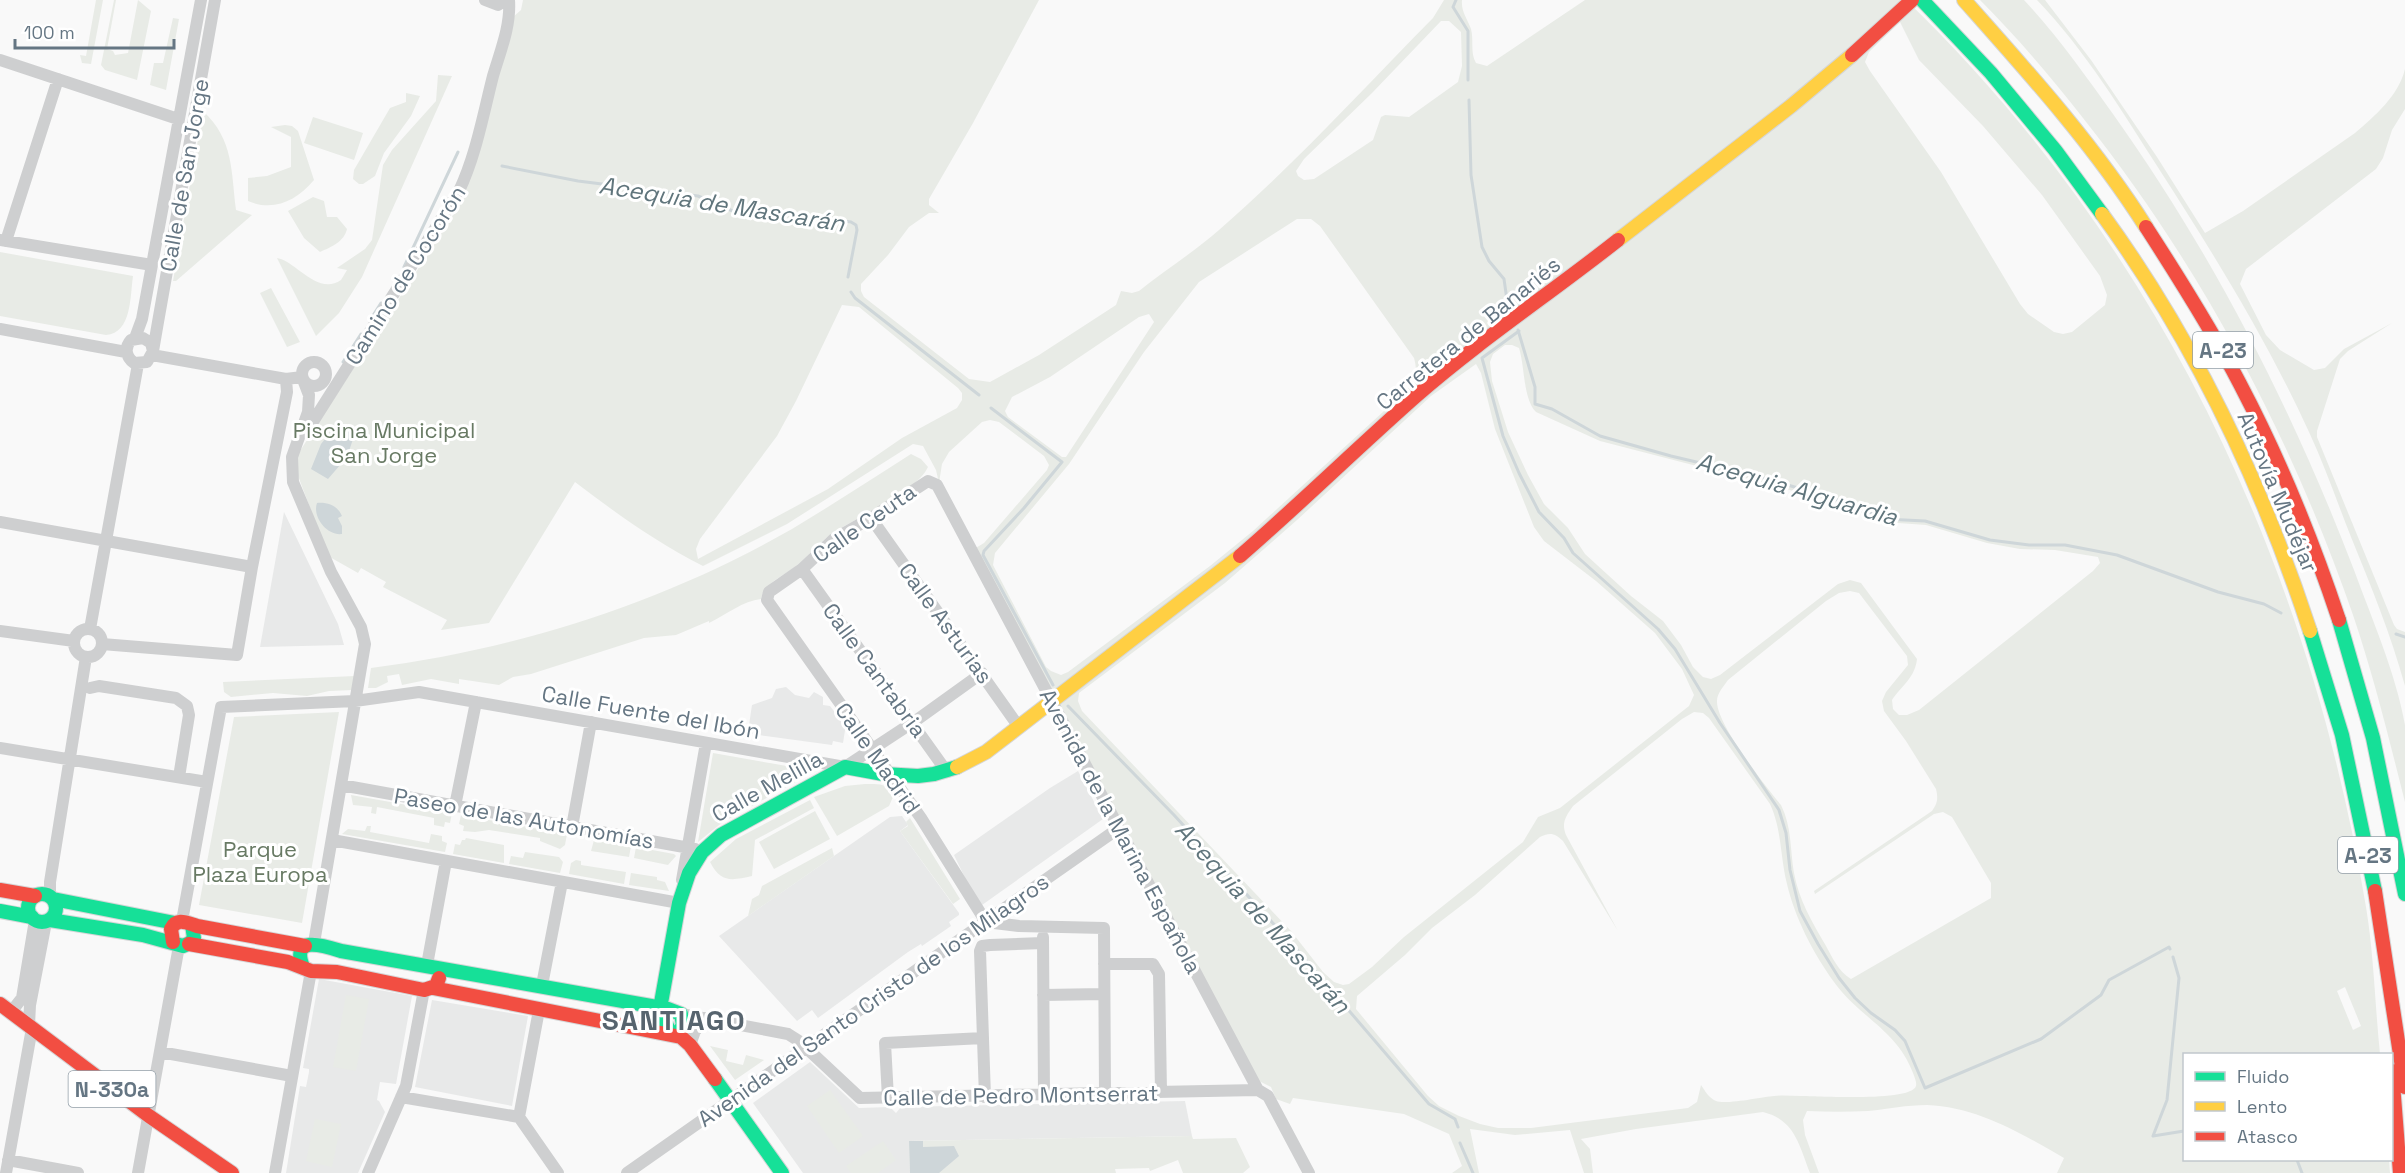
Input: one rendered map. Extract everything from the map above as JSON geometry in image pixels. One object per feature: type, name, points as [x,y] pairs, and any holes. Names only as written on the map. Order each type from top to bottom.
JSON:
[{"type":"main road","name":"Carretera de Banariés","points":[[1052,702],[1221,573],[1297,507],[1424,390],[1482,342],[1558,287],[1791,106],[1836,69],[1912,0]]},
{"type":"main road","name":"Autovía Mudéjar","points":[[1922,0],[2004,88],[2071,172],[2108,223],[2161,304],[2192,357],[2258,490],[2311,628],[2349,765],[2371,871],[2395,1054],[2405,1087]]},
{"type":"main road","name":"Autovía Mudéjar","points":[[1964,0],[2028,70],[2122,189],[2180,277],[2218,342],[2265,432],[2306,528],[2348,645],[2379,757],[2405,894]]},
{"type":"main road","name":"Calle Fuente del Ibón","points":[[845,766],[892,776],[920,777],[947,772],[974,760],[1052,702]]},
{"type":"main road","name":"Calle Melilla","points":[[661,1008],[679,903],[689,873],[707,847],[729,830],[845,766]]},
{"type":"main road","points":[[0,890],[661,1008],[681,1014],[683,1025],[674,1034]]},
{"type":"main road","points":[[41,920],[28,906],[44,897]]},
{"type":"main road","points":[[41,920],[56,910],[44,897]]},
{"type":"main road","points":[[0,911],[674,1034]]},
{"type":"main road","points":[[180,944],[170,932],[183,923]]},
{"type":"main road","points":[[180,944],[195,935],[183,923]]},
{"type":"main road","points":[[312,969],[300,958],[314,945]]},
{"type":"main road","points":[[312,969],[328,958],[314,945]]},
{"type":"main road","points":[[425,988],[414,976],[428,967]]},
{"type":"main road","points":[[425,988],[439,977],[428,967]]},
{"type":"main road","points":[[540,1009],[529,1001],[530,993],[543,986]]},
{"type":"main road","points":[[540,1009],[554,1001],[553,993],[543,986]]},
{"type":"main road","name":"N-330a","points":[[6,1008],[214,1168],[232,1173]]},
{"type":"main road","points":[[661,1008],[663,1021],[674,1034],[690,1045],[782,1173]]},
{"type":"main road","points":[[2393,1094],[2400,1173]]},
{"type":"street","name":"Calle de San Jorge","points":[[135,338],[142,319],[201,0]]},
{"type":"street","name":"Calle de San Jorge","points":[[153,353],[215,0]]},
{"type":"street","points":[[485,0],[498,5],[508,0]]},
{"type":"street","name":"Camino de Cocorón","points":[[298,444],[451,204],[465,178],[505,36],[510,9],[508,0]]},
{"type":"street","points":[[0,60],[178,119]]},
{"type":"street","points":[[58,79],[3,240],[152,265]]},
{"type":"street","points":[[0,329],[126,352]]},
{"type":"street","points":[[135,338],[147,340],[153,353],[147,362],[138,364],[130,360],[126,352],[128,344],[135,338]]},
{"type":"street","points":[[153,353],[286,379],[303,380],[313,386],[323,381],[324,367],[316,361],[305,366],[303,380],[309,395],[308,412],[291,464],[293,482],[331,572],[364,635],[364,652],[314,945]]},
{"type":"street","points":[[90,629],[138,364]]},
{"type":"street","name":"Camino de Cocorón","points":[[313,422],[323,381],[342,374]]},
{"type":"street","points":[[102,644],[237,655],[287,392],[286,379]]},
{"type":"street","name":"Calle Ceuta","points":[[766,597],[769,592],[802,568],[834,539],[871,518],[924,482],[931,480],[937,484]]},
{"type":"street","name":"Avenida de la Marina Española","points":[[937,484],[1257,1090],[1268,1096],[1309,1173]]},
{"type":"street","name":"Calle Asturias","points":[[871,518],[1019,727]]},
{"type":"street","points":[[0,522],[252,567]]},
{"type":"street","name":"Calle Cantabria","points":[[802,568],[947,772]]},
{"type":"street","name":"Calle Madrid","points":[[766,597],[941,848],[986,922]]},
{"type":"street","points":[[90,629],[99,634],[102,644],[97,654],[86,657],[76,652],[74,641],[79,632],[90,629]]},
{"type":"street","points":[[0,631],[74,641]]},
{"type":"street","points":[[44,897],[44,881],[61,782],[69,760],[86,657]]},
{"type":"street","name":"Calle Melilla","points":[[845,766],[873,750],[982,673]]},
{"type":"street","points":[[90,688],[99,686],[176,698],[187,706],[189,715],[179,777]]},
{"type":"street","name":"Calle Fuente del Ibón","points":[[207,782],[221,707],[355,701],[419,692],[845,766]]},
{"type":"street","points":[[455,806],[476,702]]},
{"type":"street","points":[[572,827],[591,722]]},
{"type":"street","points":[[332,840],[679,903],[706,743]]},
{"type":"street","points":[[0,748],[207,782],[183,923]]},
{"type":"street","name":"Paseo de las Autonomías","points":[[341,785],[687,848],[707,847]]},
{"type":"street","name":"Avenida del Santo Cristo de los Milagros","points":[[627,1173],[1119,828]]},
{"type":"street","points":[[428,967],[446,861]]},
{"type":"street","points":[[543,986],[562,882]]},
{"type":"street","points":[[6,1008],[22,999],[41,920]]},
{"type":"street","points":[[6,1173],[30,1027],[41,920]]},
{"type":"street","points":[[986,922],[1008,926],[1104,928],[1105,1093]]},
{"type":"street","points":[[1043,927],[1044,1095]]},
{"type":"street","points":[[138,1173],[180,944]]},
{"type":"street","points":[[985,1097],[980,951],[982,946],[1043,944]]},
{"type":"street","points":[[1104,964],[1153,964],[1159,974],[1161,1092]]},
{"type":"street","points":[[275,1173],[312,969]]},
{"type":"street","points":[[368,1173],[406,1086],[425,988]]},
{"type":"street","points":[[1044,995],[1104,994]]},
{"type":"street","points":[[519,1117],[540,1009]]},
{"type":"street","name":"Calle de Pedro Montserrat","points":[[681,1014],[782,1032],[793,1037],[858,1098],[1257,1090]]},
{"type":"street","points":[[690,1045],[695,1031],[706,1018]]},
{"type":"street","points":[[888,1098],[885,1042],[983,1038]]},
{"type":"street","points":[[160,1052],[292,1076]]},
{"type":"street","points":[[401,1097],[519,1117],[558,1173]]},
{"type":"street","points":[[8,1160],[78,1173]]},
{"type":"shaded area","points":[[338,423],[355,433],[347,457],[328,479],[311,469],[321,444]]},
{"type":"shaded area","points":[[317,503],[329,504],[338,510],[342,516],[338,518],[342,526],[342,534],[326,529],[317,514]]},
{"type":"shaded area","points":[[284,512],[338,624],[344,645],[260,647]]},
{"type":"shaded area","points":[[786,687],[795,695],[809,698],[814,692],[823,697],[823,705],[830,706],[837,715],[835,717],[842,718],[842,723],[846,724],[843,743],[833,741],[832,745],[752,734],[753,726],[749,725],[752,705],[772,698],[776,689]]},
{"type":"shaded area","points":[[1078,771],[1103,819],[982,905],[968,884],[954,855]]},
{"type":"shaded area","points":[[902,816],[908,825],[900,831],[959,915],[949,922],[951,926],[922,946],[921,944],[908,952],[818,1018],[812,1010],[797,1021],[719,936],[890,817]]},
{"type":"shaded area","points":[[319,979],[412,996],[396,1084],[380,1082],[377,1100],[385,1112],[358,1173],[286,1173],[300,1086],[306,1087],[309,1072],[309,1069],[303,1068]]},
{"type":"shaded area","points":[[432,1000],[528,1016],[512,1106],[415,1087]]},
{"type":"shaded area","points":[[810,1062],[859,1108],[890,1107],[896,1113],[901,1107],[1185,1101],[1192,1136],[909,1141],[910,1173],[803,1173],[753,1103]]},
{"type":"shaded area","points":[[909,1141],[923,1141],[923,1147],[954,1146],[959,1156],[939,1173],[910,1173]]},
{"type":"green space","points":[[96,0],[103,0],[91,64],[82,63],[80,55],[86,56]]},
{"type":"green space","points":[[114,0],[116,0],[107,49],[113,51],[115,55],[128,53],[138,0],[151,11],[137,80],[105,70],[101,65]]},
{"type":"green space","name":"Piscina Municipal San Jorge","points":[[523,0],[1039,0],[929,199],[929,205],[939,213],[929,213],[909,227],[888,255],[861,284],[864,297],[969,379],[990,382],[1039,355],[1116,305],[1121,291],[1132,293],[1139,291],[1209,238],[1275,179],[1328,126],[1433,18],[1444,0],[1462,0],[1463,12],[1471,29],[1474,59],[1476,63],[1487,66],[1585,0],[1906,0],[1996,95],[2076,196],[2147,303],[2209,416],[2262,533],[2306,654],[2340,779],[2369,925],[2380,1053],[2183,1053],[2183,1161],[2389,1161],[2390,1173],[2057,1173],[2064,1158],[2016,1131],[1982,1116],[1927,1105],[1868,1111],[1807,1111],[1803,1120],[1805,1135],[1819,1173],[1810,1173],[1799,1144],[1789,1127],[1774,1116],[1763,1112],[1636,1129],[1581,1139],[1590,1149],[1593,1173],[1584,1173],[1570,1130],[1515,1135],[1470,1129],[1479,1173],[1452,1173],[1462,1166],[1449,1134],[1404,1114],[1293,1098],[1290,1104],[1276,1099],[1271,1087],[1259,1081],[974,549],[984,543],[1049,465],[1044,456],[999,422],[990,420],[982,422],[949,452],[942,464],[939,483],[936,470],[923,446],[913,444],[787,524],[703,566],[637,527],[575,482],[489,623],[441,630],[447,620],[383,587],[386,582],[361,568],[358,573],[328,556],[297,473],[298,454],[466,195],[463,192],[513,17],[521,10]],"holes":[[[1441,21],[1449,21],[1461,32],[1462,66],[1458,82],[1409,117],[1385,115],[1381,117],[1373,140],[1314,179],[1304,180],[1298,176],[1296,171],[1304,159]],[[1900,22],[1919,60],[1983,126],[2042,195],[2100,276],[2107,295],[2105,305],[2072,332],[2063,334],[2054,332],[2028,314],[1941,172],[1870,71],[1865,62],[1869,52]],[[1297,219],[1311,219],[1320,226],[1414,358],[1416,367],[1415,375],[1407,390],[1253,531],[1210,566],[1061,675],[1046,667],[993,565],[995,553],[1069,464],[1144,352],[1199,282]],[[842,305],[859,307],[962,393],[962,400],[957,408],[902,438],[828,489],[698,559],[696,549],[700,539],[777,436]],[[1149,314],[1154,322],[1066,457],[1062,457],[1008,417],[1005,411],[1012,397],[1050,377],[1139,317]],[[1505,345],[1519,348],[1526,391],[1536,412],[1600,441],[1832,501],[1884,522],[1926,525],[1987,543],[2020,549],[2055,550],[2098,557],[2100,563],[1919,710],[1907,715],[1899,715],[1893,709],[1892,700],[1911,676],[1917,659],[1861,583],[1850,580],[1838,584],[1720,675],[1711,679],[1703,677],[1693,667],[1681,645],[1663,621],[1631,596],[1585,554],[1568,528],[1544,504],[1508,432],[1492,381],[1490,362],[1493,354]],[[1476,364],[1481,373],[1495,429],[1534,527],[1544,541],[1596,581],[1655,633],[1682,669],[1694,695],[1689,706],[1560,808],[1538,817],[1523,842],[1404,937],[1372,967],[1349,984],[1343,985],[1334,982],[1323,972],[1291,931],[1082,711],[1078,701],[1079,693],[1225,583],[1431,396]],[[1850,591],[1859,593],[1907,656],[1908,665],[1886,692],[1882,701],[1884,711],[1936,789],[1937,798],[1932,811],[1814,891],[1815,894],[1934,814],[1943,812],[1952,817],[1991,883],[1991,898],[1851,979],[1833,959],[1803,902],[1796,883],[1785,813],[1733,739],[1724,724],[1717,701],[1719,692],[1728,680],[1839,593]],[[1694,712],[1703,713],[1709,718],[1770,804],[1779,833],[1790,897],[1812,947],[1826,971],[1844,994],[1888,1035],[1906,1058],[1916,1086],[1910,1091],[1882,1096],[1781,1096],[1721,1102],[1714,1100],[1701,1085],[1697,1102],[1688,1108],[1531,1128],[1498,1128],[1480,1124],[1439,1106],[1428,1096],[1356,1009],[1357,996],[1405,955],[1432,928],[1475,895],[1540,837],[1547,834],[1555,835],[1563,841],[1618,931],[1566,835],[1564,823],[1573,806],[1682,719]],[[2345,987],[2361,1026],[2353,1030],[2337,991]]]},
{"type":"green space","points":[[1980,0],[2024,0],[2059,41],[2113,114],[2185,222],[2248,334],[2330,510],[2390,666],[2405,725],[2405,802],[2381,708],[2353,615],[2301,483],[2239,355],[2204,293],[2126,175],[2046,72]]},
{"type":"green space","points":[[2037,0],[2045,0],[2091,60],[2205,233],[2243,211],[2355,133],[2392,96],[2405,69],[2405,109],[2392,130],[2383,158],[2376,169],[2246,269],[2240,284],[2266,335],[2280,350],[2314,370],[2325,368],[2344,349],[2392,323],[2348,351],[2340,359],[2317,437],[2394,625],[2405,632],[2405,686],[2380,611],[2326,471],[2275,364],[2219,265],[2117,103],[2071,39]]},
{"type":"green space","points":[[173,18],[179,19],[166,90],[150,85],[154,63],[163,63]]},
{"type":"green space","points":[[438,75],[452,76],[362,277],[339,313],[316,336],[277,258],[284,260],[315,281],[332,284],[341,280],[347,270],[337,268],[365,249],[372,240],[383,165],[392,150],[436,101]]},
{"type":"green space","points":[[406,93],[420,96],[411,116],[384,153],[375,176],[359,184],[353,179],[354,170],[390,108],[406,102]]},
{"type":"green space","points":[[203,111],[221,133],[226,145],[232,169],[236,210],[252,215],[176,281],[173,281]]},
{"type":"green space","points":[[313,117],[363,133],[354,160],[304,143]]},
{"type":"green space","points":[[292,126],[298,131],[314,180],[300,194],[276,205],[248,201],[248,178],[267,176],[291,167],[291,137],[271,127]]},
{"type":"green space","points":[[313,197],[324,201],[327,217],[337,217],[347,229],[340,241],[320,252],[304,238],[288,211]]},
{"type":"green space","points":[[0,252],[133,276],[128,312],[121,328],[115,333],[106,335],[0,316]]},
{"type":"green space","points":[[271,288],[300,342],[287,347],[260,293]]},
{"type":"green space","points":[[911,454],[921,459],[928,467],[911,486],[830,535],[796,566],[770,584],[761,599],[741,605],[709,623],[709,621],[676,635],[644,638],[531,674],[513,677],[499,685],[459,679],[459,684],[431,679],[402,685],[399,674],[387,676],[388,682],[376,688],[368,688],[371,668],[481,649],[535,635],[588,619],[692,579],[792,529]]},
{"type":"green space","points":[[355,676],[353,690],[329,691],[307,696],[273,693],[231,697],[224,692],[223,682]]},
{"type":"green space","name":"Parque Plaza Europa","points":[[339,712],[302,923],[199,905],[234,717]]},
{"type":"green space","points":[[713,753],[815,771],[723,822],[698,842]]},
{"type":"green space","points":[[880,785],[890,789],[893,797],[889,806],[837,836],[814,797],[845,786]]},
{"type":"green space","points":[[351,795],[452,813],[450,823],[445,822],[444,827],[434,825],[434,818],[377,807],[376,814],[371,813],[372,807],[353,805]]},
{"type":"green space","points":[[810,800],[814,808],[755,840],[752,876],[728,879],[714,869],[710,862],[736,839]]},
{"type":"green space","points":[[815,811],[830,839],[774,869],[759,842]]},
{"type":"green space","points":[[461,815],[567,834],[565,845],[560,849],[540,841],[540,838],[489,830],[463,831],[464,826],[459,824]]},
{"type":"green space","points":[[910,818],[960,899],[953,904],[900,831],[908,826],[906,822]]},
{"type":"green space","points":[[367,826],[371,826],[370,832],[429,843],[431,834],[442,836],[442,841],[447,843],[445,852],[342,834],[348,829],[365,831]]},
{"type":"green space","points":[[466,838],[504,845],[504,863],[453,854],[455,844],[460,845]]},
{"type":"green space","points":[[594,840],[631,846],[629,857],[591,851]]},
{"type":"green space","points":[[636,847],[676,856],[668,865],[634,858]]},
{"type":"green space","points":[[832,848],[834,856],[748,916],[752,899],[759,895],[762,886]]},
{"type":"green space","points":[[525,852],[559,857],[563,862],[560,873],[509,864],[511,856],[523,858]]},
{"type":"green space","points":[[576,860],[581,861],[581,865],[626,872],[624,884],[569,874],[571,863]]},
{"type":"green space","points":[[631,873],[657,877],[657,880],[665,882],[669,891],[629,885]]},
{"type":"green space","points":[[346,995],[369,999],[356,1071],[333,1067]]},
{"type":"green space","points":[[710,1046],[728,1050],[726,1061],[743,1065],[746,1055],[764,1060],[735,1080]]},
{"type":"green space","points":[[830,1090],[863,1136],[839,1153],[807,1106]]},
{"type":"green space","points":[[315,1119],[341,1124],[332,1167],[306,1161]]},
{"type":"green space","points":[[1192,1136],[1193,1139],[1236,1138],[1250,1167],[1243,1173],[1183,1173],[1178,1160],[1150,1171],[1149,1168],[1115,1169],[1116,1173],[910,1173],[909,1141]]},
{"type":"green space","points":[[883,1141],[896,1160],[878,1173],[851,1173],[846,1166]]},
{"type":"waterway","name":"Acequia Alguardia","points":[[1456,0],[1453,7],[1468,31],[1468,80]]},
{"type":"waterway","name":"Acequia Alguardia","points":[[1469,100],[1471,175],[1482,247],[1489,261],[1504,279],[1508,307]]},
{"type":"waterway","name":"Acequia de Mascarán","points":[[404,267],[458,152]]},
{"type":"waterway","name":"Acequia de Mascarán","points":[[502,166],[578,181],[698,196],[735,212],[774,211],[851,222],[856,225],[857,230],[848,277]]},
{"type":"waterway","name":"Acequia de Mascarán","points":[[851,292],[855,298],[979,395]]},
{"type":"waterway","name":"Acequia de Mascarán","points":[[372,317],[381,303]]},
{"type":"waterway","name":"Acequia Alguardia","points":[[1518,330],[1535,387],[1535,404],[1552,409],[1600,436],[1764,478],[1835,499],[1885,519],[1925,521],[1990,540],[2029,545],[2065,545],[2117,555],[2218,592],[2264,604],[2281,613]]},
{"type":"waterway","name":"Acequia de Mascarán","points":[[1519,331],[1482,358],[1503,436],[1539,512],[1564,538],[1573,553],[1658,629],[1675,649],[1720,723],[1779,810],[1786,833],[1790,870],[1800,911],[1818,944],[1839,978],[1855,998],[1895,1030],[1905,1041],[1925,1088],[2041,1039],[2101,995],[2109,980],[2169,947],[2170,949]]},
{"type":"waterway","name":"Acequia de Mascarán","points":[[343,362],[361,334]]},
{"type":"waterway","name":"Acequia de Mascarán","points":[[991,408],[1062,462],[984,551],[983,555],[1053,685]]},
{"type":"waterway","name":"Acequia Alguardia","points":[[2396,634],[2405,637]]},
{"type":"waterway","name":"Acequia de Mascarán","points":[[1068,706],[1174,815],[1291,943],[1429,1104],[1455,1119],[1458,1127]]},
{"type":"waterway","name":"Acequia de Mascarán","points":[[2173,957],[2179,978],[2167,1100],[2153,1136],[2183,1131]]},
{"type":"waterway","name":"Acequia de Mascarán","points":[[1460,1143],[1473,1173]]},
{"type":"waterway","name":"Acequia de Mascarán","points":[[2297,1161],[2302,1173]]},
{"type":"traffic: fast","points":[[1922,0],[1991,73],[2055,150],[2102,214]]},
{"type":"traffic: fast","points":[[2339,620],[2373,738],[2405,894]]},
{"type":"traffic: fast","points":[[2310,631],[2342,735],[2375,891]]},
{"type":"traffic: fast","points":[[671,1034],[662,1016],[661,1003],[679,903],[689,873],[702,852],[721,835],[845,767],[883,774],[918,776],[957,767]]},
{"type":"traffic: fast","points":[[42,894],[52,898],[56,908],[52,918],[42,922],[32,918],[28,908],[32,898],[42,894]]},
{"type":"traffic: fast","points":[[53,899],[175,923]]},
{"type":"traffic: fast","points":[[0,911],[32,917]]},
{"type":"traffic: fast","points":[[50,920],[143,935],[183,946],[194,938],[192,925]]},
{"type":"traffic: fast","points":[[303,967],[300,957],[301,950],[305,946],[319,945],[341,951],[668,1009],[681,1014],[683,1025],[677,1035]]},
{"type":"traffic: fast","points":[[715,1079],[782,1173]]},
{"type":"traffic: slow","points":[[1964,0],[2082,138],[2146,227]]},
{"type":"traffic: slow","points":[[1618,240],[1791,106],[1852,55]]},
{"type":"traffic: slow","points":[[2102,214],[2166,311],[2222,414],[2270,521],[2310,631]]},
{"type":"traffic: slow","points":[[957,767],[986,752],[1240,556]]},
{"type":"traffic: jam","points":[[1852,55],[1912,0]]},
{"type":"traffic: jam","points":[[2146,227],[2207,324],[2255,413],[2294,500],[2339,620]]},
{"type":"traffic: jam","points":[[1240,556],[1440,375],[1618,240]]},
{"type":"traffic: jam","points":[[0,890],[35,896]]},
{"type":"traffic: jam","points":[[2375,891],[2405,1087]]},
{"type":"traffic: jam","points":[[173,942],[171,929],[176,923],[182,922],[305,946]]},
{"type":"traffic: jam","points":[[189,944],[288,962],[311,971],[337,972],[424,990],[436,986],[439,978]]},
{"type":"traffic: jam","points":[[433,988],[681,1037],[690,1045],[715,1079]]},
{"type":"traffic: jam","points":[[0,1004],[149,1116],[232,1173]]},
{"type":"traffic: jam","points":[[2393,1084],[2400,1173]]},
{"type":"district","name":"SANTIAGO","points":[[674,1020]]}]
